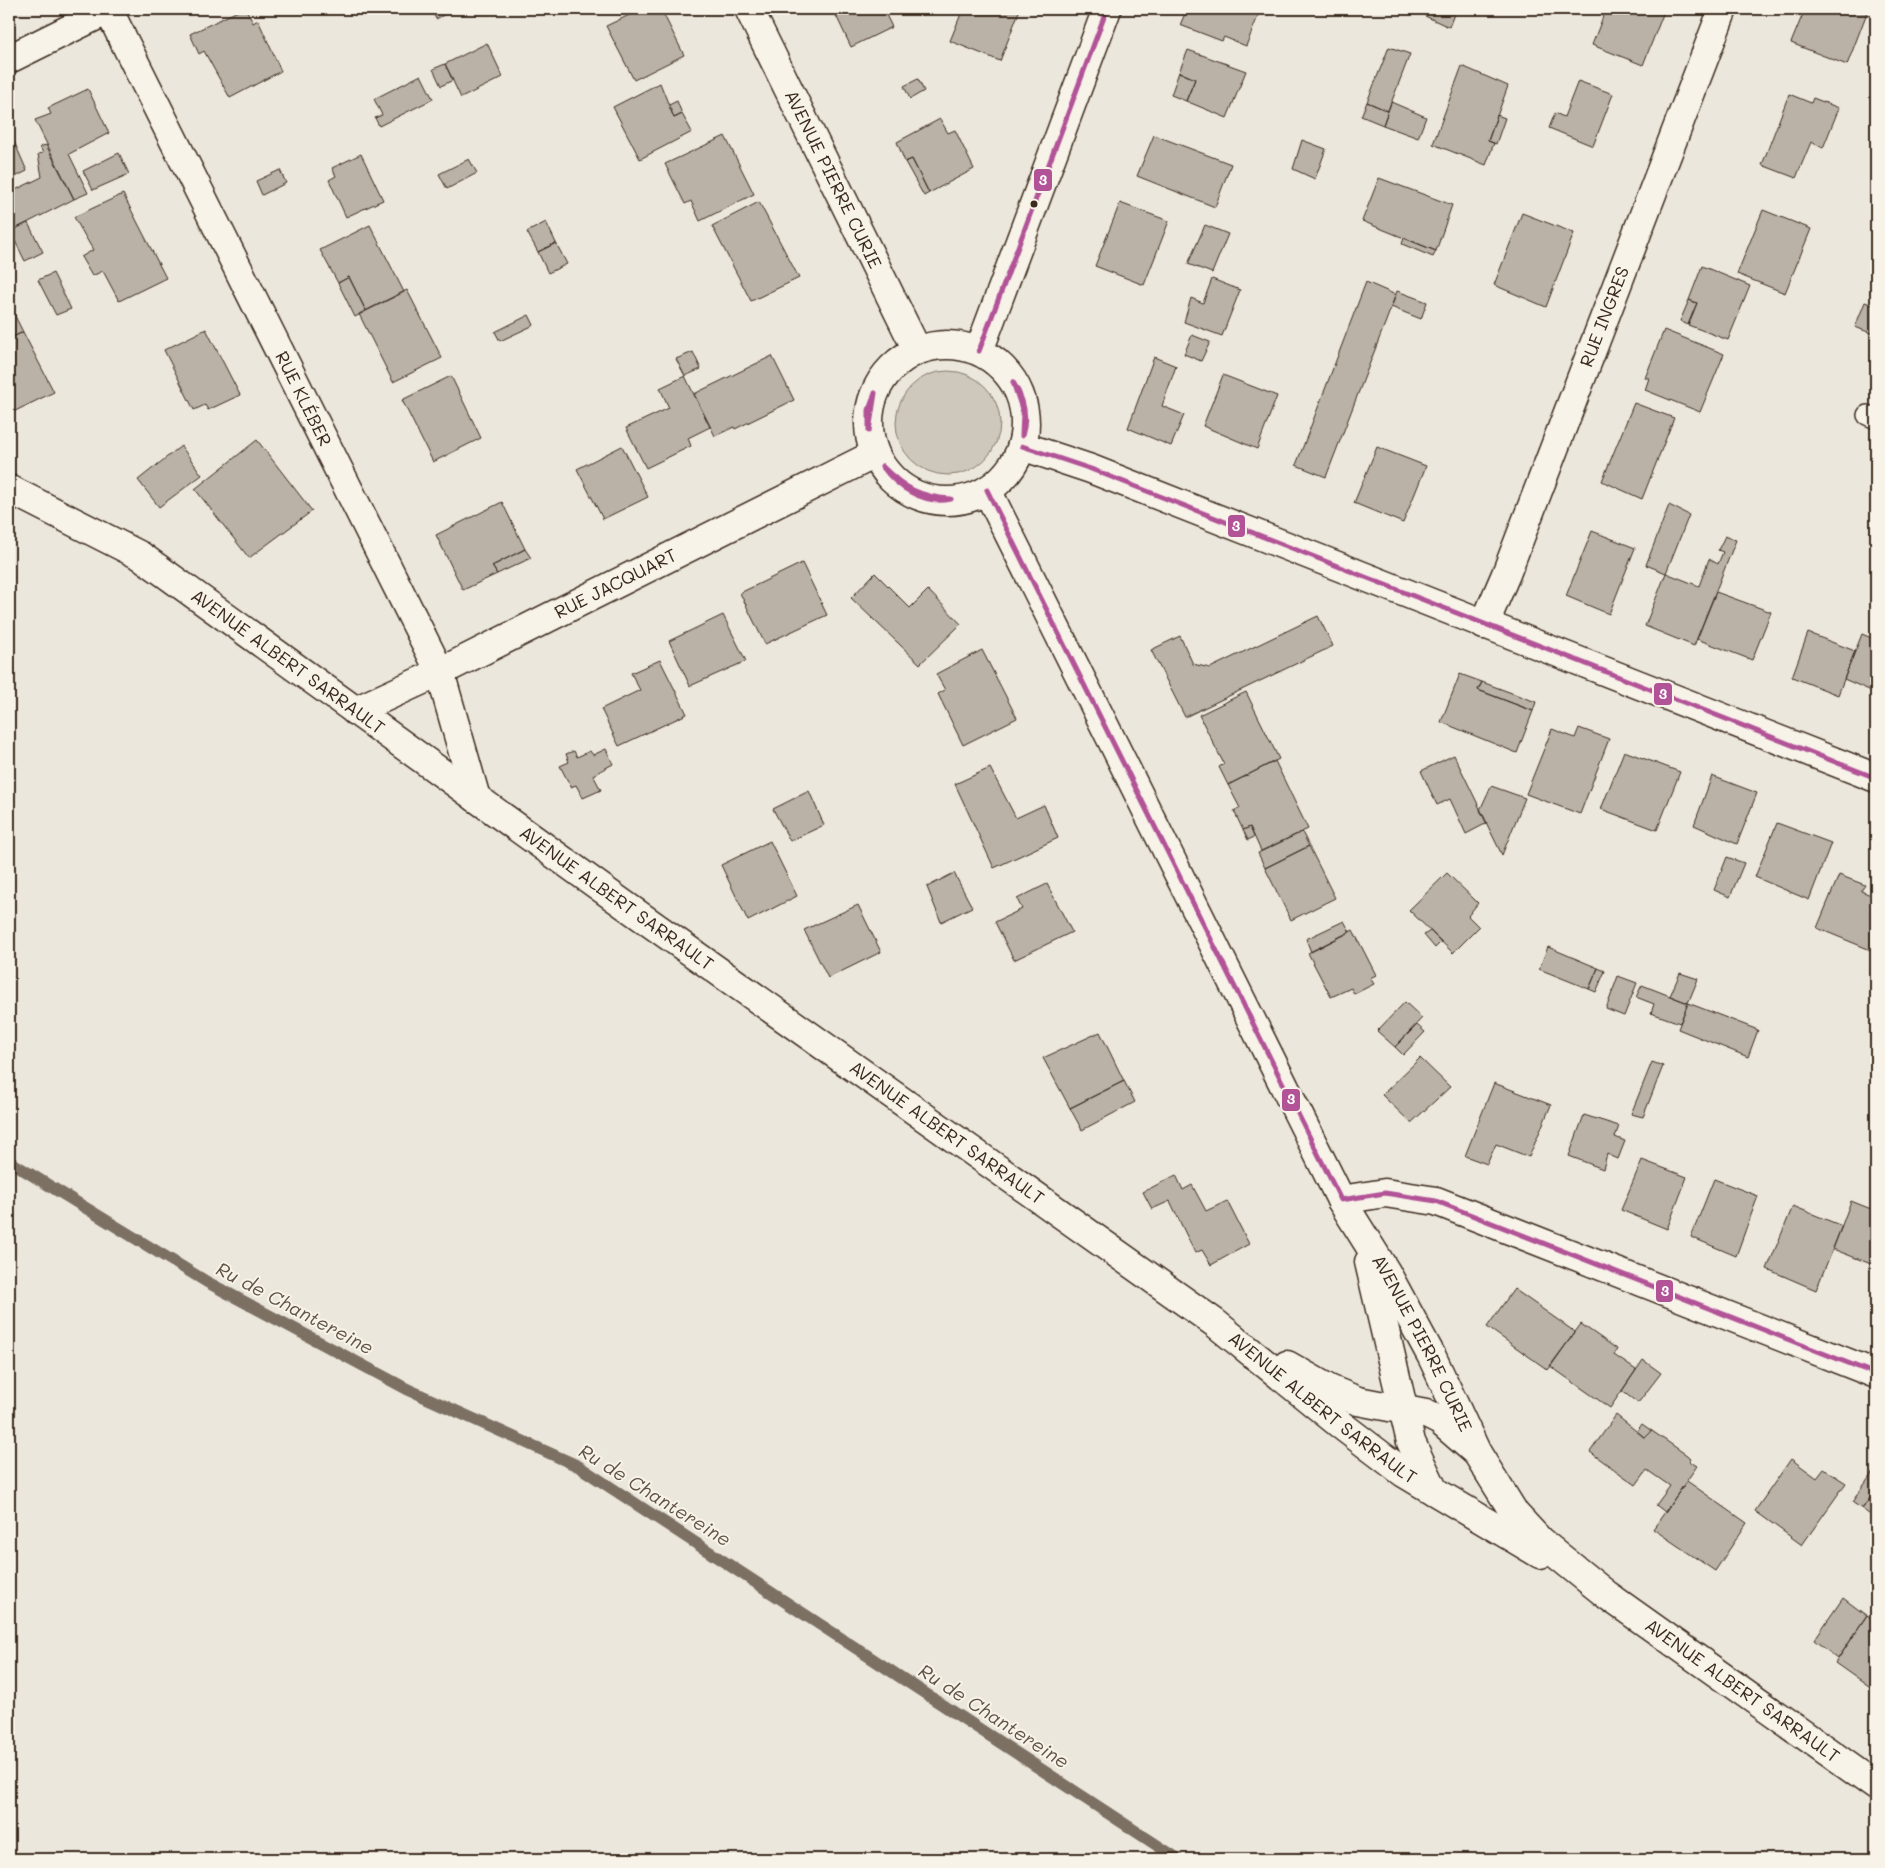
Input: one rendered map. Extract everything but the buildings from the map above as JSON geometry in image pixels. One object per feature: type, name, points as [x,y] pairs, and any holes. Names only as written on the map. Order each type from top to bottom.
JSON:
[{"type":"street","points":[[9,58],[109,9]]},
{"type":"street","name":"RUE KLÉBER","points":[[109,9],[440,672],[476,798]]},
{"type":"street","name":"AVENUE PIERRE CURIE","points":[[749,9],[917,350]]},
{"type":"street","points":[[979,351],[1107,9]]},
{"type":"street","name":"RUE INGRES","points":[[1484,625],[1506,574],[1723,9]]},
{"type":"street","points":[[937,345],[959,346],[979,351],[998,364],[1013,380],[1022,401],[1025,424],[1022,446],[1014,463],[1002,478],[987,490],[962,500],[935,500],[910,492],[889,476],[875,454],[868,430],[870,405],[880,382],[896,363],[917,350],[937,345]]},
{"type":"street","points":[[1022,446],[1091,469],[1876,778]]},
{"type":"street","name":"RUE JACQUART","points":[[354,711],[440,672],[875,454]]},
{"type":"street","name":"AVENUE ALBERT SARRAULT","points":[[9,489],[141,556],[354,711],[1215,1322],[1341,1425],[1404,1473],[1608,1595]]},
{"type":"street","name":"AVENUE PIERRE CURIE","points":[[987,490],[1341,1200],[1386,1272],[1432,1357],[1477,1453]]},
{"type":"street","points":[[1341,1200],[1385,1193],[1436,1201],[1876,1374]]},
{"type":"street","name":"AVENUE PIERRE CURIE","points":[[1362,1234],[1402,1410]]},
{"type":"street","name":"AVENUE ALBERT SARRAULT","points":[[1215,1322],[1330,1389],[1358,1401],[1426,1414],[1440,1421],[1477,1453],[1515,1514],[1540,1541],[1608,1595],[1876,1786]]},
{"type":"street","name":"AVENUE ALBERT SARRAULT","points":[[1402,1410],[1411,1442],[1434,1490]]},
{"type":"shaded area","points":[[948,371],[968,375],[985,386],[996,403],[1000,423],[996,443],[985,460],[968,471],[948,475],[928,471],[911,460],[900,443],[896,423],[900,403],[911,386],[928,375]]},
{"type":"waterway","name":"Ru de Chantereine","points":[[9,1161],[207,1282],[407,1389],[578,1466],[1178,1859]]},
{"type":"transit line","name":"3","points":[[979,351],[1107,9]]},
{"type":"transit line","name":"3","points":[[1013,382],[1024,408],[1025,422],[1022,436]]},
{"type":"transit line","name":"3","points":[[1013,382],[1023,412],[1022,436]]},
{"type":"transit line","name":"3","points":[[869,431],[869,410],[875,393]]},
{"type":"transit line","name":"3","points":[[869,431],[875,393]]},
{"type":"transit line","name":"3","points":[[1022,446],[1091,469],[1876,778]]},
{"type":"transit line","name":"3","points":[[882,466],[905,486],[913,490],[930,496],[951,499]]},
{"type":"transit line","name":"3","points":[[882,466],[895,481],[912,493],[931,499],[951,499]]},
{"type":"transit line","name":"3","points":[[987,490],[1341,1200],[1385,1193],[1436,1201],[1876,1374]]}]
